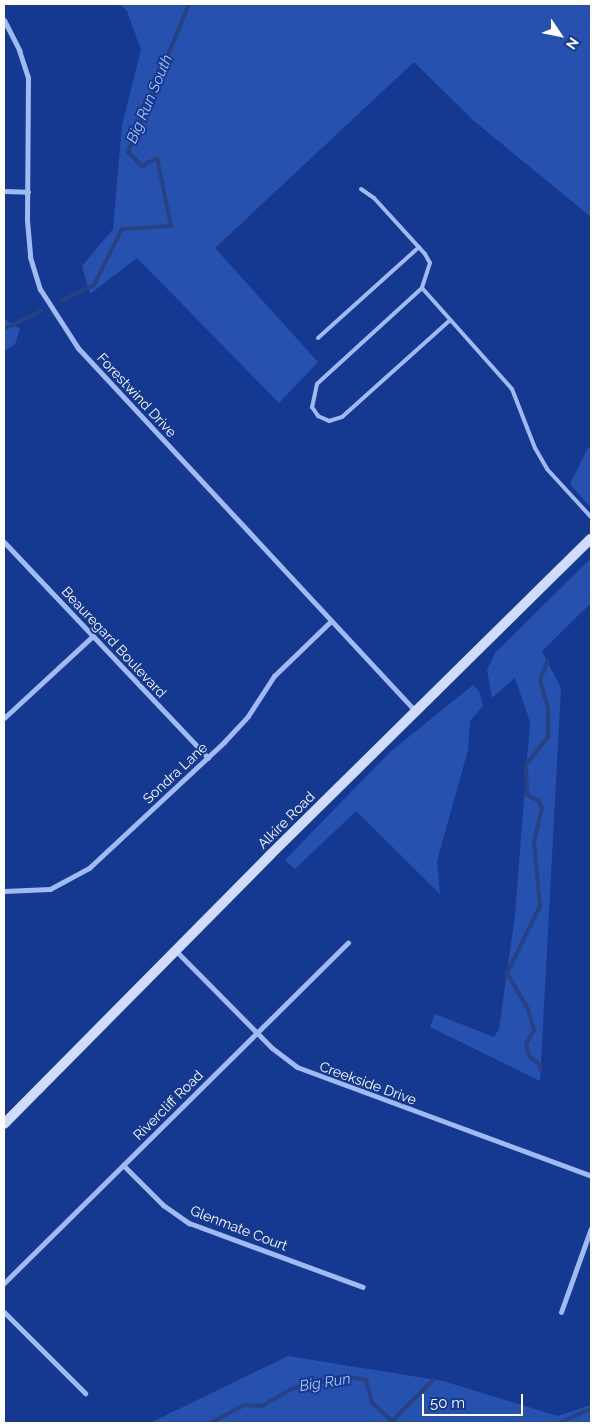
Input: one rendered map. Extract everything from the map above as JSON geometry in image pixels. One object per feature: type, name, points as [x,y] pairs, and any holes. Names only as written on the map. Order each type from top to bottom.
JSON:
[{"type":"main road","name":"Alkire Road","points":[[4,1124],[175,950],[591,539]]},
{"type":"street","name":"Forestwind Drive","points":[[4,20],[19,50],[28,78],[30,257],[40,289],[78,348],[415,711]]},
{"type":"street","points":[[4,191],[28,192]]},
{"type":"street","name":"Beauregard Boulevard","points":[[4,542],[208,758]]},
{"type":"street","name":"Sondra Lane","points":[[4,891],[50,889],[89,868],[208,758],[248,716],[279,670],[331,621]]},
{"type":"street","points":[[4,718],[93,636]]},
{"type":"street","name":"Rivercliff Road","points":[[4,1283],[348,942]]},
{"type":"street","name":"Creekside Drive","points":[[175,950],[277,1052],[306,1072],[591,1176]]},
{"type":"street","name":"Glenmate Court","points":[[123,1165],[163,1205],[189,1223],[363,1287]]},
{"type":"street","points":[[560,1312],[591,1228]]},
{"type":"street","points":[[4,1312],[85,1393]]},
{"type":"lane","points":[[361,189],[374,198],[419,247],[430,263],[422,288],[318,384],[312,407],[318,416],[329,420],[342,418],[450,320]]},
{"type":"lane","points":[[318,338],[419,247]]},
{"type":"lane","points":[[422,288],[512,390],[535,448],[547,469],[591,517]]},
{"type":"shaded area","points":[[120,4],[591,4],[591,217],[474,121],[414,62],[215,248],[318,362],[279,403],[137,258],[90,294],[82,266],[113,229],[122,125],[141,50],[127,11]]},
{"type":"shaded area","points":[[4,319],[20,329],[15,344],[4,352]]},
{"type":"shaded area","points":[[588,448],[591,448],[591,508],[570,484]]},
{"type":"shaded area","points":[[591,558],[591,603],[542,651],[561,688],[540,1081],[430,1027],[435,1014],[494,1037],[499,1029],[515,915],[530,722],[515,678],[492,698],[487,670],[495,653]]},
{"type":"shaded area","points":[[473,685],[479,691],[483,706],[470,721],[468,750],[437,861],[440,894],[356,811],[295,869],[285,860],[390,752]]},
{"type":"shaded area","points":[[288,1356],[443,1381],[558,1416],[591,1405],[591,1423],[150,1423]]},
{"type":"waterway","name":"Big Run South","points":[[61,301],[94,285],[122,229],[171,226],[157,158],[142,166],[128,152],[189,4]]},
{"type":"waterway","name":"Big Run South","points":[[4,329],[41,311]]},
{"type":"waterway","points":[[541,1070],[540,1065],[529,1056],[526,1044],[534,1030],[528,1009],[507,973],[540,906],[534,842],[542,808],[539,801],[527,795],[526,765],[548,737],[548,708],[540,680],[548,660]]},
{"type":"waterway","name":"Big Run","points":[[210,1423],[244,1405],[262,1406],[292,1389],[310,1383],[355,1378],[366,1380],[372,1403],[394,1423]]},
{"type":"waterway","points":[[392,1421],[433,1380]]},
{"type":"waterway","name":"Big Run","points":[[559,1423],[591,1409]]}]
